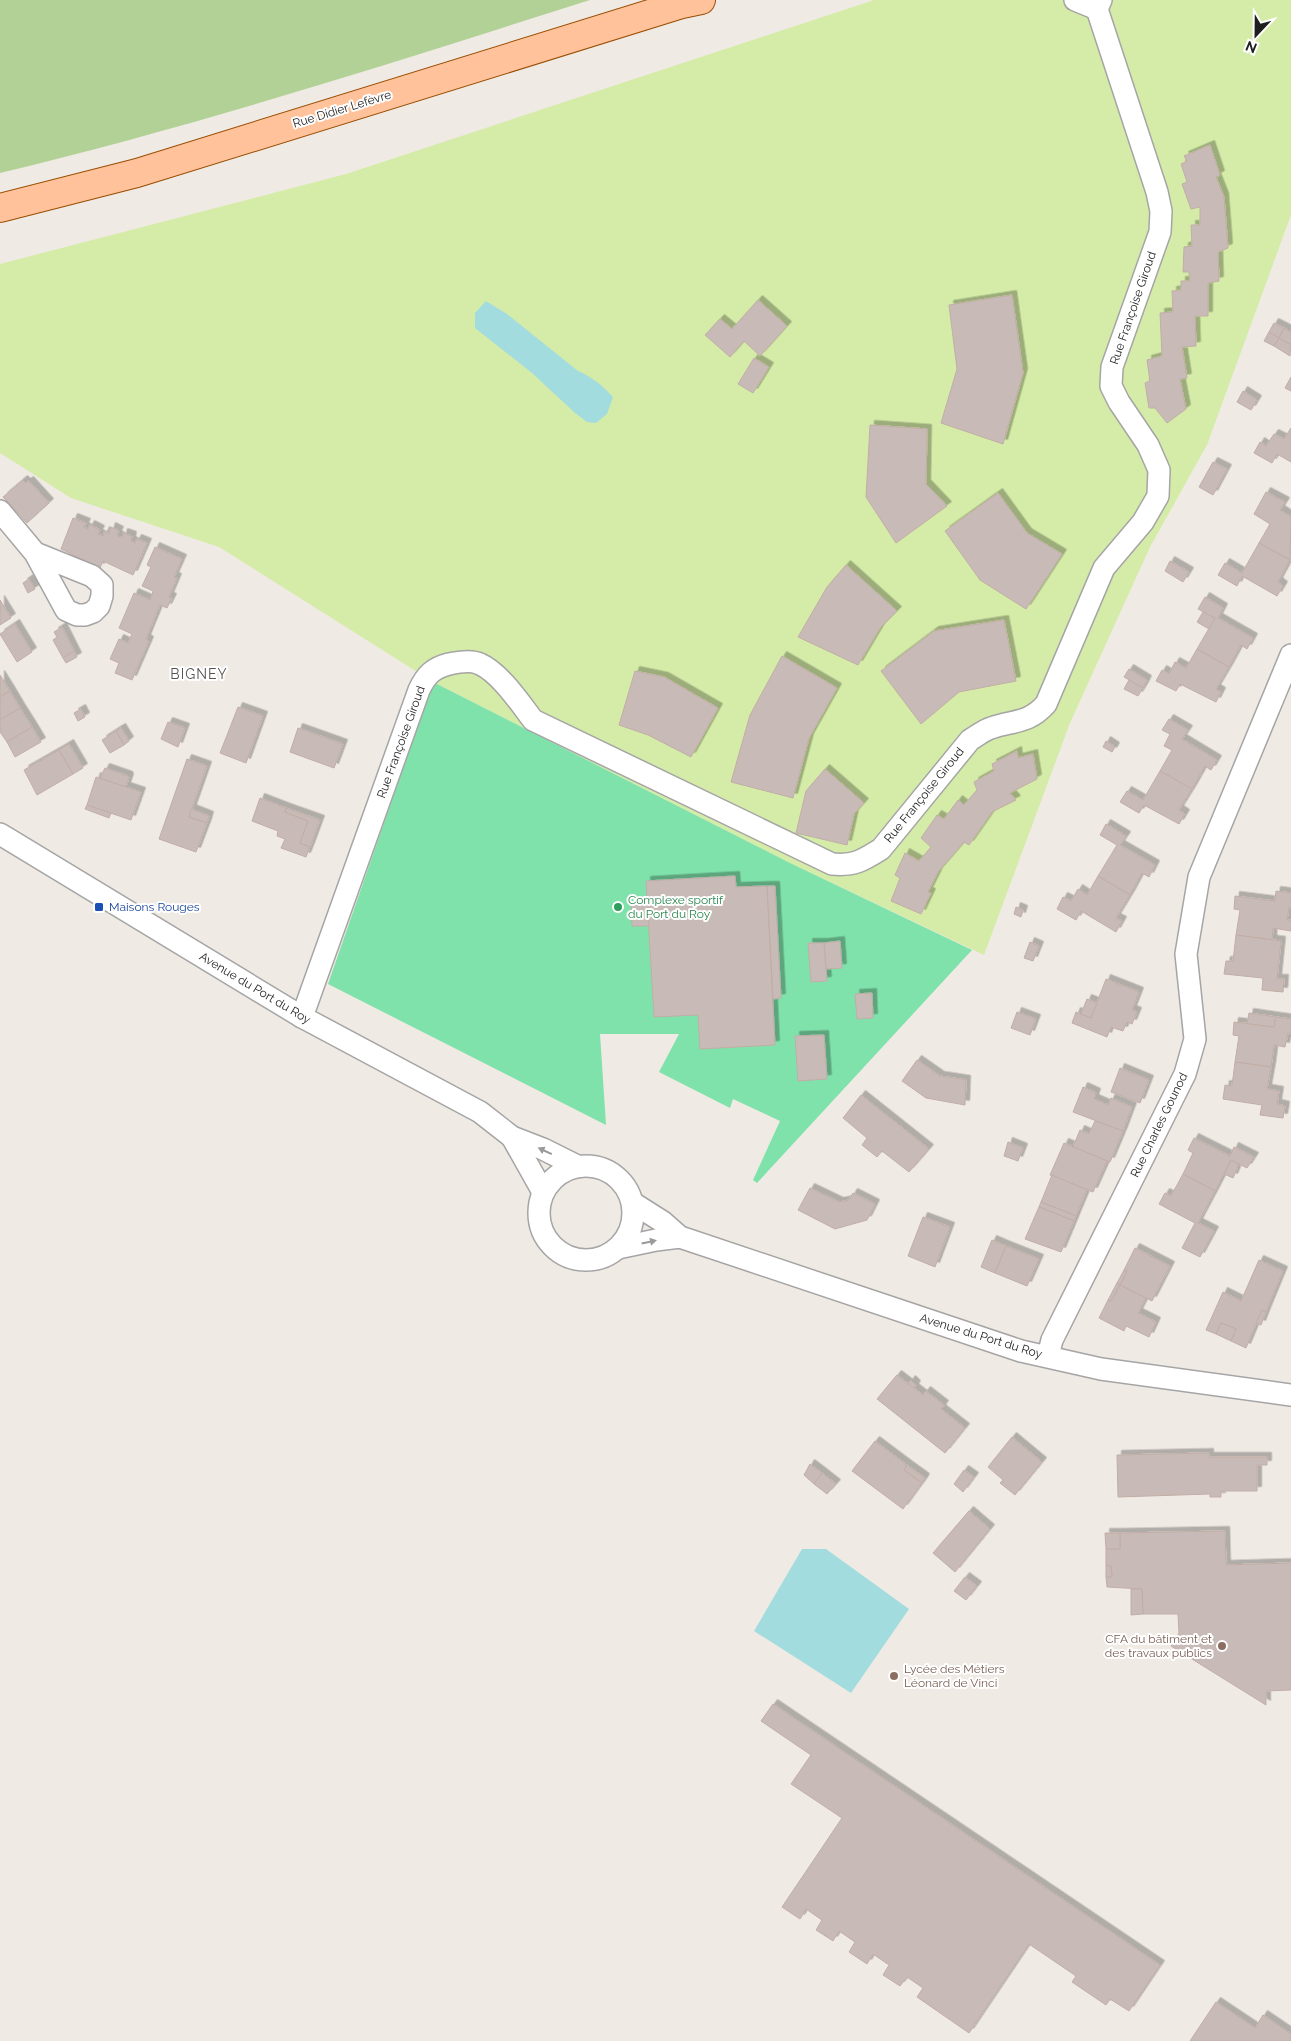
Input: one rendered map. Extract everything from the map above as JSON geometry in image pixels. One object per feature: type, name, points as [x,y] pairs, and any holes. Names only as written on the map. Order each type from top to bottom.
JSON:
[{"type":"main road","name":"Rue Didier Lefèvre","points":[[0,208],[137,173],[691,1]]},
{"type":"street","points":[[1075,0],[1099,4]]},
{"type":"street","name":"Rue Françoise Giroud","points":[[302,1018],[419,690],[424,679],[436,667],[459,662],[479,664],[506,688],[533,720],[809,854],[832,864],[840,865],[848,865],[863,860],[881,849],[970,740],[990,728],[1021,722],[1037,714],[1046,704],[1104,568],[1143,522],[1158,496],[1159,470],[1148,445],[1119,402],[1111,386],[1112,367],[1160,232],[1161,211],[1157,192],[1099,4]]},
{"type":"street","points":[[0,511],[34,553]]},
{"type":"street","name":"Rue Charles Gounod","points":[[1048,1356],[1052,1340],[1184,1074],[1195,1039],[1186,954],[1199,877],[1285,686],[1291,655]]},
{"type":"street","name":"Avenue du Port du Roy","points":[[0,834],[302,1018],[480,1112],[512,1137],[543,1149],[577,1166],[604,1169],[616,1176],[626,1188],[632,1203],[663,1222],[680,1237],[1021,1350],[1101,1369],[1291,1395]]},
{"type":"street","name":"Avenue du Port du Roy","points":[[512,1137],[543,1192],[539,1207],[540,1224],[546,1239],[557,1251],[572,1258],[588,1261],[604,1257],[618,1248],[680,1237]]},
{"type":"street","points":[[543,1192],[553,1179],[564,1171],[577,1166]]},
{"type":"street","points":[[618,1248],[628,1236],[633,1220],[632,1203]]},
{"type":"green space","points":[[0,0],[590,0],[223,114],[0,173]]},
{"type":"green space","points":[[874,0],[1291,0],[1291,215],[1207,445],[1150,547],[1070,723],[984,955],[790,863],[433,682],[219,547],[71,498],[0,453],[0,264],[346,174]]},
{"type":"green space","name":"Complexe sportif du Port du Roy","points":[[433,682],[790,863],[972,950],[757,1183],[753,1180],[780,1121],[733,1099],[730,1108],[659,1072],[679,1034],[600,1034],[606,1125],[328,984]]},
{"type":"water","points":[[486,301],[507,314],[578,371],[605,389],[613,397],[607,414],[596,423],[587,422],[532,373],[475,328],[475,313]]},
{"type":"water","points":[[802,1549],[826,1549],[909,1609],[851,1693],[754,1631]]},
{"type":"building","points":[[1210,145],[1220,175],[1216,177],[1224,197],[1228,248],[1218,252],[1219,281],[1208,283],[1208,316],[1195,316],[1196,346],[1182,347],[1187,378],[1180,379],[1186,409],[1167,423],[1155,408],[1149,408],[1145,383],[1150,381],[1147,360],[1162,356],[1160,313],[1173,312],[1172,291],[1181,290],[1181,281],[1190,281],[1189,272],[1183,272],[1184,247],[1192,246],[1191,225],[1200,225],[1200,207],[1191,209],[1182,184],[1187,182],[1181,164],[1187,161],[1184,156]]},
{"type":"building","points":[[1012,295],[1023,373],[1003,444],[941,423],[957,369],[949,305]]},
{"type":"building","points":[[758,300],[787,326],[760,356],[744,341],[730,357],[705,335],[720,319],[732,329]]},
{"type":"building","points":[[1274,323],[1284,328],[1279,338],[1269,332]]},
{"type":"building","points":[[1284,328],[1291,332],[1291,345],[1279,338]]},
{"type":"building","points":[[1269,332],[1279,338],[1274,346],[1264,341]]},
{"type":"building","points":[[1279,338],[1291,345],[1290,356],[1274,346]]},
{"type":"building","points":[[754,358],[769,367],[753,393],[738,384]]},
{"type":"building","points":[[1291,377],[1291,391],[1285,388]]},
{"type":"building","points":[[1243,391],[1257,400],[1251,410],[1237,402]]},
{"type":"building","points":[[870,425],[927,429],[926,484],[947,506],[896,543],[866,497]]},
{"type":"building","points":[[1291,428],[1291,462],[1277,454],[1272,463],[1254,453],[1260,442],[1266,446],[1274,434],[1284,439]]},
{"type":"building","points":[[1213,462],[1227,469],[1213,495],[1199,487]]},
{"type":"building","points":[[23,480],[26,483],[29,481],[49,503],[27,523],[3,497]]},
{"type":"building","points":[[1266,492],[1285,502],[1280,510],[1291,517],[1290,560],[1259,543],[1270,524],[1254,514]]},
{"type":"building","points":[[998,493],[1027,533],[1062,554],[1026,609],[980,580],[945,531]]},
{"type":"building","points":[[73,518],[86,523],[84,527],[88,529],[90,525],[100,530],[98,534],[103,536],[105,531],[109,534],[111,527],[119,531],[117,535],[122,538],[123,533],[132,536],[131,541],[135,543],[137,539],[147,543],[133,575],[103,561],[100,568],[61,549]]},
{"type":"building","points":[[1259,543],[1290,560],[1278,582],[1283,586],[1277,596],[1242,576],[1237,586],[1218,575],[1225,563],[1242,573]]},
{"type":"building","points":[[155,547],[182,559],[174,577],[177,578],[169,597],[172,598],[167,608],[160,605],[146,639],[149,641],[132,680],[115,673],[119,663],[110,659],[119,639],[128,643],[132,634],[119,628],[134,593],[150,600],[153,591],[142,586],[151,567],[147,565]]},
{"type":"building","points":[[1170,561],[1189,572],[1183,582],[1165,571]]},
{"type":"building","points":[[846,565],[897,611],[880,628],[858,665],[798,637],[827,587]]},
{"type":"building","points":[[29,579],[35,589],[28,593],[23,583]]},
{"type":"building","points":[[1205,597],[1223,608],[1218,618],[1253,638],[1247,649],[1241,645],[1229,667],[1197,649],[1215,618],[1198,609]]},
{"type":"building","points":[[0,600],[11,618],[0,625]]},
{"type":"building","points":[[1203,612],[1215,618],[1209,629],[1197,622]]},
{"type":"building","points":[[1004,620],[1016,681],[959,692],[921,724],[881,671],[934,631]]},
{"type":"building","points":[[15,624],[32,652],[17,662],[0,634]]},
{"type":"building","points":[[62,627],[74,651],[63,658],[53,640],[57,637],[54,632]]},
{"type":"building","points":[[1197,649],[1229,667],[1216,689],[1221,692],[1216,702],[1180,684],[1176,691],[1156,681],[1162,670],[1169,674],[1175,662],[1186,668]]},
{"type":"building","points":[[74,651],[77,657],[66,663],[63,658]]},
{"type":"building","points":[[782,656],[837,688],[809,738],[793,798],[731,782],[750,715]]},
{"type":"building","points":[[1129,669],[1147,680],[1143,688],[1124,677]]},
{"type":"building","points":[[635,671],[664,677],[718,708],[691,757],[648,735],[619,725]]},
{"type":"building","points":[[0,675],[10,691],[0,697]]},
{"type":"building","points":[[1129,680],[1143,688],[1138,696],[1124,689]]},
{"type":"building","points":[[10,691],[20,708],[0,720],[0,697]]},
{"type":"building","points":[[238,707],[263,716],[246,763],[220,753]]},
{"type":"building","points":[[20,708],[32,727],[7,742],[0,732],[0,720]]},
{"type":"building","points":[[81,709],[85,717],[78,721],[74,713]]},
{"type":"building","points":[[1169,719],[1188,730],[1182,739],[1217,760],[1211,770],[1205,766],[1192,789],[1160,771],[1172,750],[1164,746],[1170,734],[1162,730]]},
{"type":"building","points":[[168,722],[185,728],[178,747],[161,739]]},
{"type":"building","points":[[32,727],[41,742],[15,757],[7,742]]},
{"type":"building","points":[[121,728],[129,741],[124,745],[116,731]]},
{"type":"building","points":[[298,728],[343,744],[334,768],[290,752]]},
{"type":"building","points":[[116,731],[124,745],[110,753],[102,740]]},
{"type":"building","points":[[1106,741],[1115,747],[1112,752],[1103,747]]},
{"type":"building","points":[[69,744],[83,768],[73,774],[59,750]]},
{"type":"building","points":[[59,750],[73,774],[37,795],[24,770]]},
{"type":"building","points":[[1017,751],[1018,758],[1033,754],[1037,779],[1010,793],[1016,800],[992,812],[969,845],[964,842],[938,872],[928,892],[931,893],[921,914],[891,901],[900,878],[895,875],[905,853],[919,861],[931,847],[921,838],[937,815],[944,819],[958,800],[964,805],[977,790],[974,782],[994,771],[992,764]]},
{"type":"building","points":[[187,759],[207,766],[189,817],[207,823],[196,852],[159,839]]},
{"type":"building","points":[[105,768],[128,776],[126,787],[100,778]]},
{"type":"building","points":[[825,769],[864,803],[854,814],[847,845],[796,833],[806,791]]},
{"type":"building","points":[[1160,771],[1192,789],[1179,810],[1185,814],[1179,824],[1144,805],[1139,813],[1120,802],[1127,791],[1143,800]]},
{"type":"building","points":[[96,777],[141,792],[131,820],[87,805]]},
{"type":"building","points":[[260,798],[286,808],[285,812],[308,821],[300,843],[310,847],[306,857],[281,848],[285,839],[277,836],[278,831],[252,821]]},
{"type":"building","points":[[87,805],[111,813],[109,818],[85,809]]},
{"type":"building","points":[[286,808],[320,820],[310,847],[300,843],[308,821],[285,812]]},
{"type":"building","points":[[191,809],[209,816],[207,823],[189,817]]},
{"type":"building","points":[[1106,824],[1126,836],[1120,845],[1155,865],[1149,877],[1142,873],[1130,895],[1098,876],[1117,845],[1100,835]]},
{"type":"building","points":[[735,876],[736,887],[767,886],[775,1045],[700,1049],[698,1015],[654,1017],[646,881]]},
{"type":"building","points":[[1098,876],[1130,895],[1116,918],[1122,921],[1116,932],[1081,911],[1076,920],[1057,909],[1063,897],[1071,901],[1078,889],[1087,895]]},
{"type":"building","points":[[767,886],[775,886],[781,998],[773,999]]},
{"type":"building","points":[[1276,891],[1291,893],[1291,907],[1289,907],[1287,920],[1291,920],[1291,931],[1273,928],[1272,940],[1236,935],[1240,910],[1234,909],[1235,896],[1275,901]]},
{"type":"building","points":[[648,903],[649,926],[632,926],[631,904]]},
{"type":"building","points":[[1016,907],[1023,910],[1021,917],[1014,914]]},
{"type":"building","points":[[1236,935],[1281,941],[1277,979],[1284,979],[1283,992],[1262,990],[1263,978],[1224,974],[1226,961],[1233,961]]},
{"type":"building","points":[[840,941],[842,968],[826,969],[824,943]]},
{"type":"building","points":[[1030,942],[1039,946],[1033,961],[1024,958]]},
{"type":"building","points":[[808,943],[824,943],[827,981],[811,982]]},
{"type":"building","points":[[1106,979],[1139,992],[1132,1010],[1137,1012],[1132,1024],[1127,1022],[1123,1031],[1111,1027],[1107,1037],[1072,1023],[1076,1012],[1091,1018]]},
{"type":"building","points":[[872,993],[873,1018],[857,1019],[855,994]]},
{"type":"building","points":[[1087,999],[1097,1003],[1091,1018],[1081,1014]]},
{"type":"building","points":[[1017,1012],[1036,1019],[1030,1035],[1011,1028]]},
{"type":"building","points":[[1249,1013],[1276,1017],[1274,1027],[1247,1024]]},
{"type":"building","points":[[1276,1017],[1291,1019],[1291,1033],[1288,1033],[1285,1047],[1274,1045],[1271,1067],[1235,1062],[1239,1036],[1233,1035],[1234,1022],[1274,1027]]},
{"type":"building","points":[[824,1035],[827,1079],[798,1081],[795,1036]]},
{"type":"building","points":[[917,1060],[940,1076],[966,1080],[965,1105],[926,1098],[902,1081]]},
{"type":"building","points":[[1235,1062],[1271,1067],[1267,1089],[1279,1091],[1277,1104],[1285,1106],[1283,1118],[1260,1115],[1262,1105],[1223,1099],[1225,1085],[1232,1086]]},
{"type":"building","points":[[1120,1068],[1149,1080],[1140,1103],[1111,1092]]},
{"type":"building","points":[[1083,1087],[1096,1093],[1094,1099],[1108,1105],[1111,1098],[1132,1107],[1123,1131],[1073,1112]]},
{"type":"building","points":[[861,1095],[929,1149],[909,1172],[882,1151],[877,1157],[862,1145],[867,1138],[843,1118]]},
{"type":"building","points":[[1095,1121],[1123,1131],[1110,1162],[1073,1147],[1080,1130],[1089,1134]]},
{"type":"building","points":[[1194,1138],[1230,1156],[1234,1147],[1254,1157],[1247,1168],[1231,1160],[1215,1191],[1183,1174],[1193,1153],[1188,1150]]},
{"type":"building","points":[[1008,1142],[1023,1148],[1018,1161],[1004,1156]]},
{"type":"building","points":[[1064,1143],[1107,1161],[1093,1192],[1050,1175]]},
{"type":"building","points":[[1231,1160],[1239,1164],[1233,1178],[1224,1174]]},
{"type":"building","points":[[1183,1174],[1215,1191],[1198,1223],[1214,1231],[1200,1257],[1182,1248],[1195,1223],[1159,1204],[1165,1193],[1171,1196]]},
{"type":"building","points":[[1052,1175],[1087,1190],[1076,1216],[1041,1202]]},
{"type":"building","points":[[810,1188],[839,1202],[849,1200],[853,1193],[875,1204],[867,1220],[835,1229],[798,1210]]},
{"type":"building","points":[[1041,1202],[1076,1216],[1074,1221],[1039,1207]]},
{"type":"building","points":[[1039,1207],[1074,1221],[1061,1252],[1025,1239]]},
{"type":"building","points":[[923,1217],[950,1227],[935,1267],[908,1256]]},
{"type":"building","points":[[992,1240],[1006,1246],[995,1273],[981,1267]]},
{"type":"building","points":[[1006,1246],[1039,1259],[1027,1286],[995,1273]]},
{"type":"building","points":[[1135,1248],[1170,1266],[1152,1301],[1120,1285],[1127,1271],[1124,1270]]},
{"type":"building","points":[[1259,1260],[1283,1271],[1266,1312],[1262,1310],[1246,1348],[1231,1341],[1236,1329],[1221,1323],[1216,1334],[1206,1330],[1223,1292],[1241,1301]]},
{"type":"building","points":[[1124,1270],[1127,1271],[1120,1285],[1117,1283]]},
{"type":"building","points":[[1117,1283],[1120,1285],[1111,1301],[1108,1300]]},
{"type":"building","points":[[1120,1285],[1146,1298],[1138,1313],[1156,1322],[1149,1337],[1126,1326],[1124,1331],[1099,1318],[1108,1300],[1111,1301]]},
{"type":"building","points":[[1262,1310],[1266,1312],[1261,1325],[1256,1323]]},
{"type":"building","points":[[1221,1323],[1236,1329],[1231,1341],[1216,1334]]},
{"type":"building","points":[[897,1375],[923,1395],[926,1391],[944,1405],[941,1409],[965,1428],[945,1453],[877,1399]]},
{"type":"building","points":[[911,1380],[916,1385],[914,1388],[908,1384]]},
{"type":"building","points":[[1012,1437],[1042,1462],[1015,1495],[1000,1483],[1003,1480],[988,1467]]},
{"type":"building","points":[[875,1441],[907,1465],[904,1470],[922,1483],[903,1509],[852,1471]]},
{"type":"building","points":[[1209,1453],[1209,1457],[1267,1457],[1267,1465],[1257,1465],[1257,1491],[1221,1491],[1221,1497],[1210,1497],[1210,1494],[1118,1497],[1117,1455]]},
{"type":"building","points":[[810,1464],[822,1473],[814,1484],[804,1475]]},
{"type":"building","points":[[907,1465],[925,1478],[922,1483],[904,1470]]},
{"type":"building","points":[[964,1470],[974,1477],[963,1492],[954,1484]]},
{"type":"building","points":[[822,1473],[836,1484],[827,1494],[814,1484]]},
{"type":"building","points":[[969,1511],[990,1529],[955,1572],[933,1553]]},
{"type":"building","points":[[1225,1531],[1226,1565],[1291,1563],[1291,1690],[1266,1691],[1266,1705],[1171,1646],[1179,1633],[1178,1614],[1143,1614],[1142,1589],[1107,1587],[1106,1577],[1112,1577],[1111,1566],[1106,1566],[1106,1549],[1120,1549],[1120,1533]]},
{"type":"building","points":[[1105,1533],[1120,1533],[1120,1549],[1106,1549]]},
{"type":"building","points":[[1106,1566],[1111,1566],[1112,1577],[1106,1577]]},
{"type":"building","points":[[965,1577],[977,1586],[966,1600],[954,1591]]},
{"type":"building","points":[[1131,1589],[1142,1589],[1143,1614],[1131,1615]]},
{"type":"building","points":[[773,1704],[1160,1965],[1129,2011],[1110,1999],[1106,2005],[1072,1982],[1076,1976],[1029,1944],[969,2033],[917,1997],[923,1988],[907,1977],[900,1986],[883,1975],[889,1965],[873,1954],[867,1964],[849,1952],[855,1942],[839,1931],[833,1941],[816,1930],[822,1920],[806,1909],[800,1919],[782,1907],[842,1818],[791,1784],[811,1755],[761,1721]]},
{"type":"building","points":[[1216,2002],[1255,2028],[1263,2015],[1291,2034],[1291,2041],[1190,2041]]},
{"type":"place","name":"Maisons Rouges","points":[[99,907]]},
{"type":"place","name":"Complexe sportif du Port du Roy","points":[[618,907]]},
{"type":"place","name":"CFA du bâtiment et des travaux publics","points":[[1222,1646]]},
{"type":"place","name":"Lycée des Métiers Léonard de Vinci","points":[[894,1676]]},
{"type":"district","name":"BIGNEY","points":[[199,674]]}]
